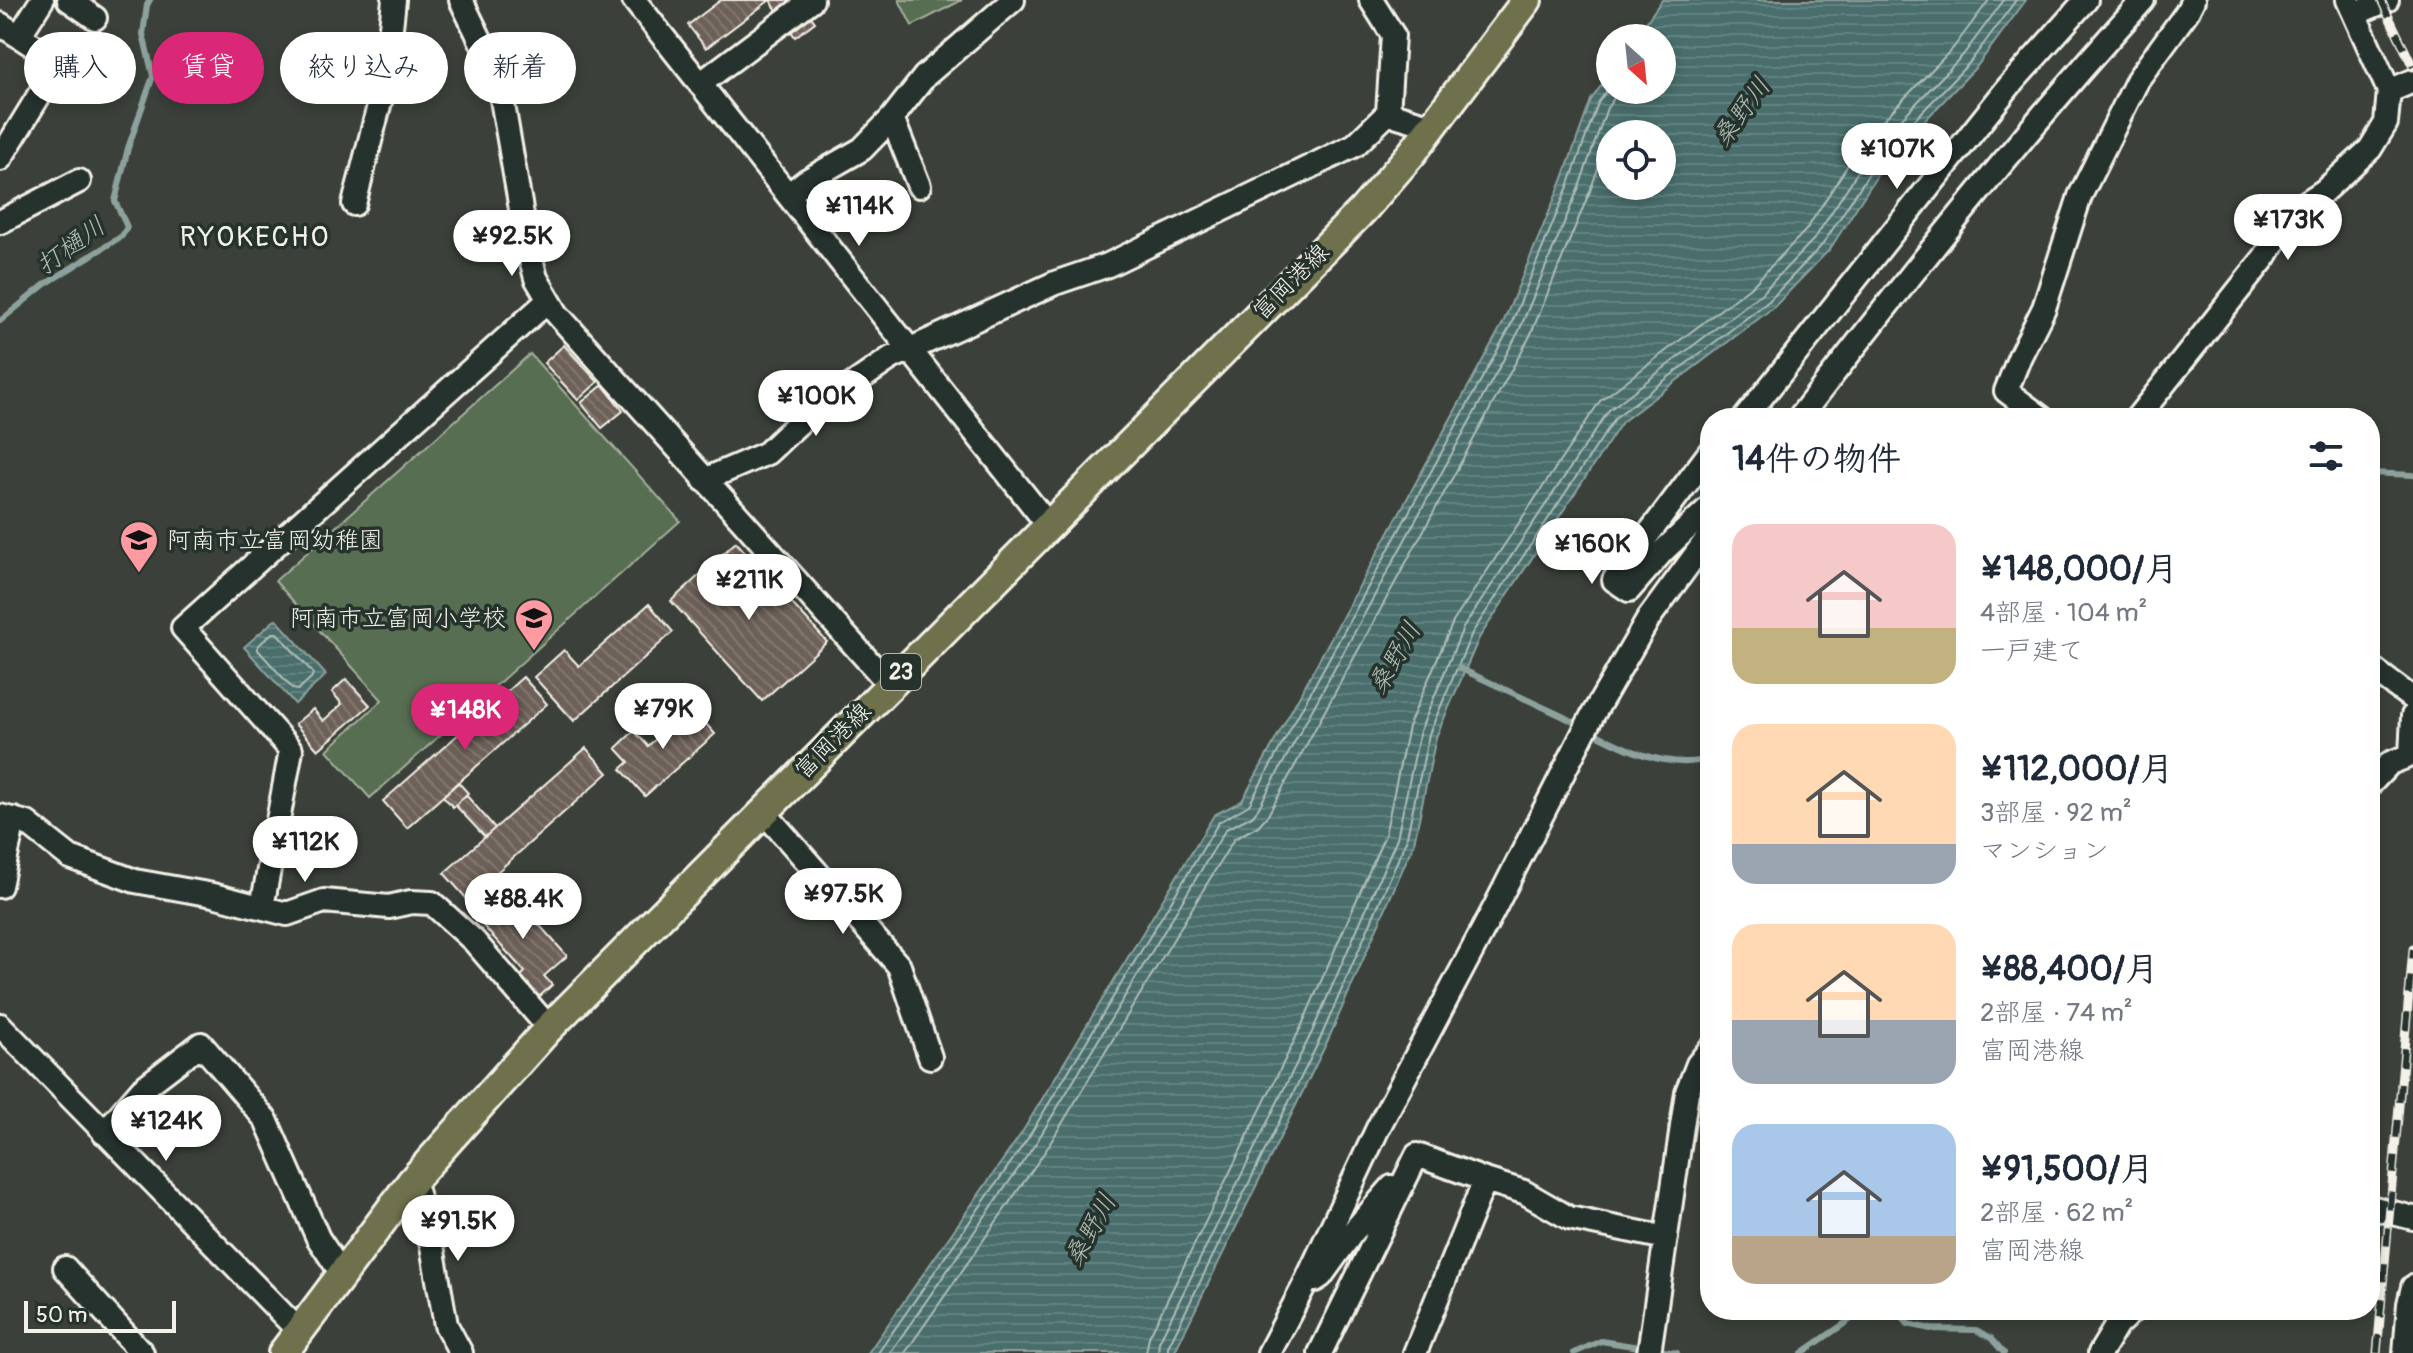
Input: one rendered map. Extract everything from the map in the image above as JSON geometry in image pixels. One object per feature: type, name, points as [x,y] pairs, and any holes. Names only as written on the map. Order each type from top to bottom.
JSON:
[{"type":"main road","name":"富岡港線","points":[[291,1342],[413,1180],[549,1028],[1363,210],[1432,126],[1527,0]]},
{"type":"street","points":[[0,159],[57,66],[54,59],[9,30],[42,0]]},
{"type":"street","points":[[69,0],[95,18]]},
{"type":"street","points":[[354,204],[385,82],[394,0]]},
{"type":"street","points":[[461,0],[498,76],[527,244],[536,278],[557,314],[889,684]]},
{"type":"street","points":[[634,0],[1049,526]]},
{"type":"street","points":[[700,84],[812,0]]},
{"type":"street","points":[[788,195],[862,149],[892,118],[925,76],[1013,0]]},
{"type":"street","points":[[704,480],[767,453],[804,418],[891,358],[1055,283],[1108,265],[1355,145],[1388,113],[1393,35],[1371,0]]},
{"type":"street","points":[[1753,408],[2010,85],[2086,0]]},
{"type":"street","points":[[1807,408],[1965,207],[2077,73],[2143,0]]},
{"type":"street","points":[[2029,408],[2006,391],[2044,308],[2080,196],[2138,79],[2193,0]]},
{"type":"street","points":[[2145,408],[2265,257],[2292,212],[2324,191],[2370,149],[2386,123],[2389,91],[2351,7],[2387,0]]},
{"type":"street","points":[[2389,91],[2413,81]]},
{"type":"street","points":[[1388,113],[1432,126]]},
{"type":"street","points":[[892,118],[919,186]]},
{"type":"street","points":[[0,222],[79,181]]},
{"type":"street","points":[[262,907],[291,750],[183,628],[549,300]]},
{"type":"street","points":[[1700,465],[1614,580],[1629,590],[1662,552],[1700,516]]},
{"type":"street","points":[[1269,1353],[1378,1128],[1591,718],[1649,618],[1700,549]]},
{"type":"street","points":[[2380,674],[2413,699]]},
{"type":"street","points":[[2380,774],[2390,763],[2412,755],[2413,716]]},
{"type":"street","points":[[763,811],[899,966],[930,1057]]},
{"type":"street","points":[[0,886],[7,817],[27,823],[70,857],[135,881],[213,895],[287,914],[324,901],[389,907],[411,902],[432,903],[474,941],[549,1028]]},
{"type":"street","points":[[0,1025],[104,1133],[291,1342]]},
{"type":"street","points":[[104,1133],[142,1089],[201,1044],[266,1120],[318,1238],[342,1274]]},
{"type":"street","points":[[1650,1345],[1687,1092],[1700,1062]]},
{"type":"street","points":[[1320,1353],[1417,1155],[1524,1192],[1569,1218],[1666,1238]]},
{"type":"street","points":[[413,1180],[432,1246],[446,1325],[461,1353]]},
{"type":"street","points":[[1304,1286],[1321,1276],[1387,1191],[1403,1180]]},
{"type":"street","points":[[1415,1353],[1485,1180]]},
{"type":"street","points":[[2380,1210],[2413,1218]]},
{"type":"street","points":[[65,1268],[142,1353]]},
{"type":"street","points":[[2405,1353],[2413,1287]]},
{"type":"street","points":[[2100,1353],[2122,1320]]},
{"type":"green space","points":[[899,0],[962,0],[912,26]]},
{"type":"green space","points":[[530,354],[680,521],[370,798],[327,750],[382,700],[275,581]]},
{"type":"water","name":"桑野川","points":[[1662,0],[2026,0],[1977,66],[1887,160],[1830,249],[1774,307],[1622,422],[1479,638],[1436,737],[1414,843],[1328,1040],[1174,1353],[868,1353],[1021,1134],[1214,815],[1242,801],[1503,323],[1562,181],[1596,93],[1596,104],[1676,104],[1676,24],[1645,24]]},
{"type":"water","points":[[276,619],[326,675],[295,704],[244,647]]},
{"type":"building","points":[[721,0],[770,0],[706,48],[688,25]]},
{"type":"building","points":[[770,0],[799,0],[815,22],[795,37]]},
{"type":"building","points":[[564,345],[598,382],[578,400],[544,363]]},
{"type":"building","points":[[603,385],[623,411],[602,428],[581,403]]},
{"type":"building","points":[[736,542],[827,642],[762,701],[671,601]]},
{"type":"building","points":[[649,604],[673,632],[574,721],[534,677],[564,650],[579,666]]},
{"type":"building","points":[[523,677],[547,704],[407,828],[383,801]]},
{"type":"building","points":[[346,679],[370,705],[318,750],[295,724],[313,709],[323,721],[342,704],[332,692]]},
{"type":"building","points":[[691,707],[715,734],[645,796],[621,769],[629,762],[616,748],[634,731],[648,746]]},
{"type":"building","points":[[586,748],[608,773],[467,899],[444,873]]},
{"type":"building","points":[[458,782],[468,793],[453,807],[443,796]]},
{"type":"building","points":[[466,795],[495,828],[485,837],[455,805]]},
{"type":"building","points":[[509,891],[567,956],[544,976],[552,985],[539,997],[521,976],[525,972],[477,919]]},
{"type":"waterway","name":"打樋川","points":[[0,321],[44,285],[122,236],[127,227],[115,201],[128,148],[153,76],[143,34],[150,0]]},
{"type":"waterway","points":[[2380,473],[2413,475]]},
{"type":"waterway","points":[[1459,668],[1632,751],[1672,761],[1700,760]]},
{"type":"waterway","points":[[1802,1353],[1850,1320]]},
{"type":"waterway","points":[[1905,1320],[1908,1324],[1931,1329],[1976,1330],[1991,1338],[2004,1353]]},
{"type":"waterway","points":[[1574,1353],[1601,1341],[1677,1353]]},
{"type":"railway","points":[[2381,0],[2413,67]]},
{"type":"railway","points":[[2380,1319],[2413,949]]},
{"type":"railway","points":[[2377,1353],[2380,1320]]},
{"type":"place","name":"阿南市立富岡幼稚園","points":[[139,574]]},
{"type":"place","name":"阿南市立富岡小学校","points":[[534,652]]},
{"type":"district","name":"RYOKECHO","points":[[255,237]]}]
